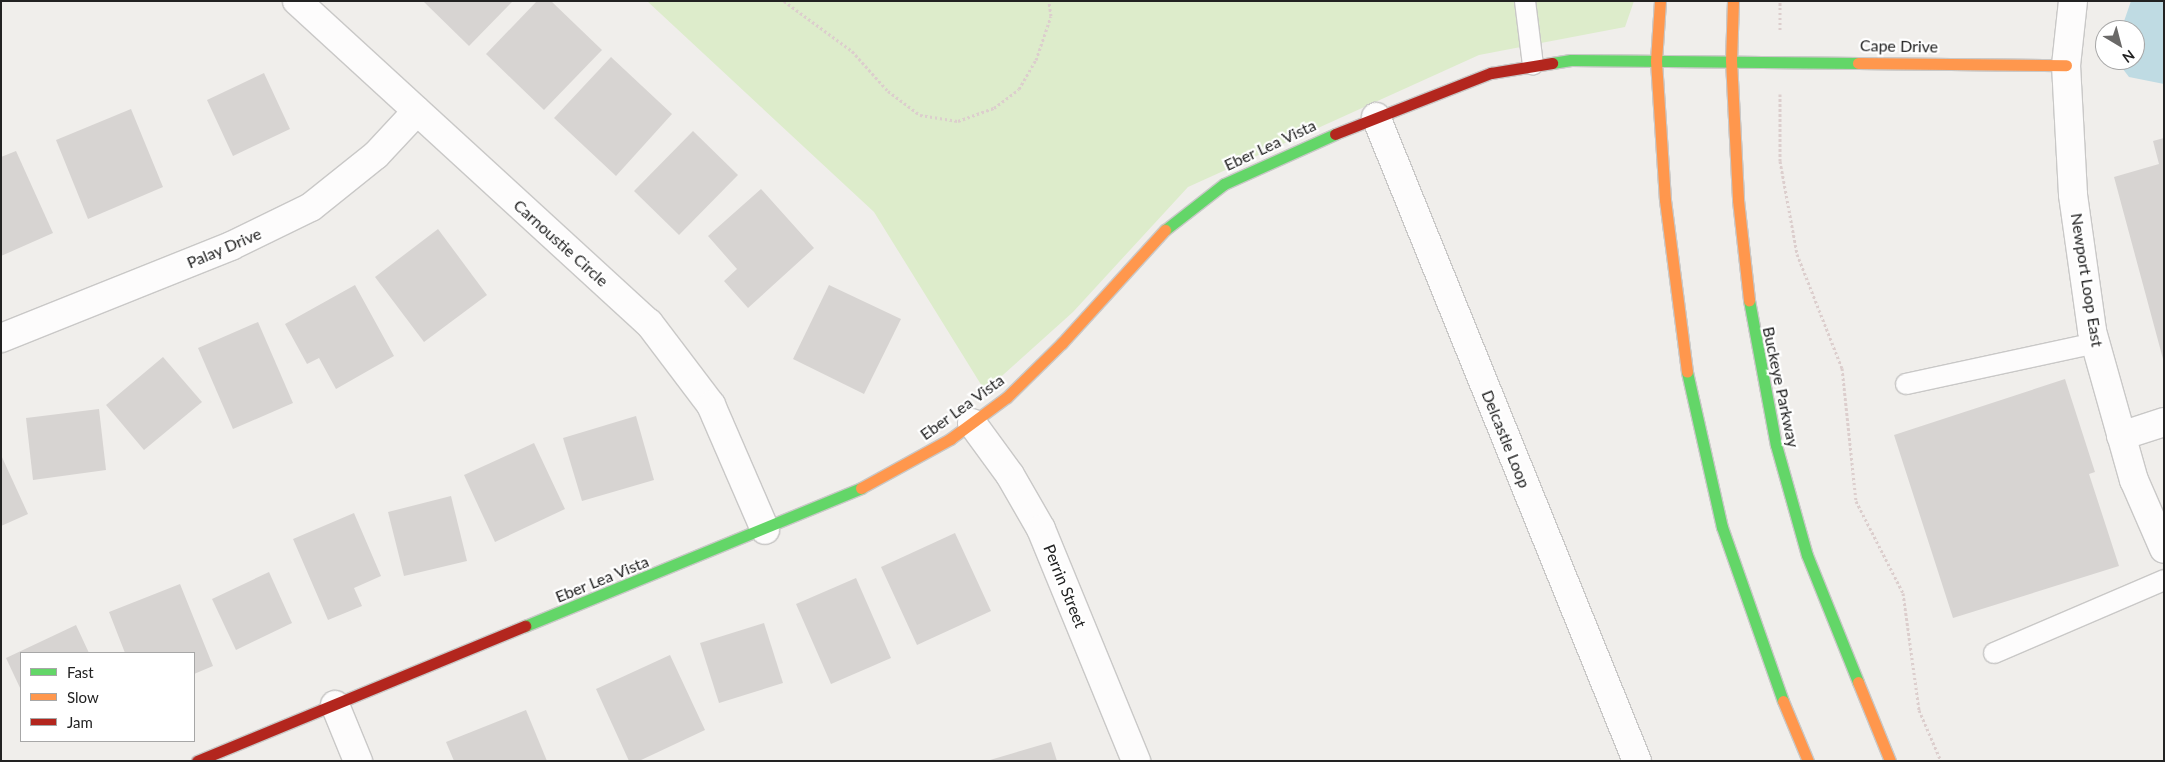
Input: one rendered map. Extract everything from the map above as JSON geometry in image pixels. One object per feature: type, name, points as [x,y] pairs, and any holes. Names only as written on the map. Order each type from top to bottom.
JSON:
[{"type":"street","name":"Carnoustie Circle","points":[[298,1],[649,323],[711,405],[765,530]]},
{"type":"street","points":[[1660,1],[1656,61],[1672,277],[1683,353],[1706,461],[1744,594],[1808,761]]},
{"type":"street","name":"Buckeye Parkway","points":[[1733,1],[1731,60],[1738,200],[1752,325],[1776,445],[1807,555],[1890,761]]},
{"type":"street","name":"Newport Loop East","points":[[2073,1],[2066,65],[2073,195],[2095,343],[2134,480],[2164,549]]},
{"type":"street","name":"Eber Lea Vista","points":[[198,761],[765,530],[880,481],[972,423],[1026,378],[1160,234],[1194,205],[1253,169],[1376,117],[1491,73],[1571,60],[1731,60]]},
{"type":"street","name":"Cape Drive","points":[[1731,60],[2066,65]]},
{"type":"street","name":"Palay Drive","points":[[1,338],[231,246],[311,207],[376,155],[417,111]]},
{"type":"street","name":"Delcastle Loop","points":[[1376,117],[1637,761]]},
{"type":"street","points":[[2121,436],[2164,422]]},
{"type":"street","name":"Perrin Street","points":[[972,423],[1010,475],[1041,529],[1136,761]]},
{"type":"street","points":[[335,705],[358,761]]},
{"type":"lane","points":[[1525,1],[1534,65]]},
{"type":"lane","points":[[1906,384],[2095,343]]},
{"type":"lane","points":[[1994,653],[2164,580]]},
{"type":"path","points":[[784,1],[852,51],[888,91],[920,115],[958,121],[994,108],[1019,89],[1036,60],[1051,16],[1049,1]]},
{"type":"path","points":[[1780,1],[1780,161],[1798,254],[1842,368],[1856,502],[1903,593],[1919,710],[1941,761]]},
{"type":"green space","points":[[647,1],[1634,1],[1625,27],[1479,55],[1188,187],[1073,312],[985,391],[874,212]]},
{"type":"water","points":[[2131,1],[2164,1],[2164,84],[2129,77],[2124,70],[2145,70],[2145,20],[2124,20]]},
{"type":"building","points":[[423,1],[513,1],[469,46]]},
{"type":"building","points":[[537,1],[551,1],[602,50],[544,110],[486,54]]},
{"type":"building","points":[[611,57],[672,114],[616,176],[554,118]]},
{"type":"building","points":[[264,73],[290,129],[233,156],[207,100]]},
{"type":"building","points":[[131,109],[163,187],[88,219],[56,140]]},
{"type":"building","points":[[693,131],[738,175],[679,235],[634,191]]},
{"type":"building","points":[[2164,138],[2163,359],[2114,177],[2159,164],[2153,141]]},
{"type":"building","points":[[16,151],[53,233],[1,256],[1,157]]},
{"type":"building","points":[[761,189],[814,248],[748,308],[724,281],[737,269],[708,236]]},
{"type":"building","points":[[438,229],[487,295],[424,342],[375,277]]},
{"type":"building","points":[[355,285],[394,356],[336,389],[319,358],[307,364],[285,324]]},
{"type":"building","points":[[829,285],[901,319],[864,394],[793,359]]},
{"type":"building","points":[[258,322],[293,403],[233,429],[198,348]]},
{"type":"building","points":[[163,357],[202,402],[144,450],[106,405]]},
{"type":"building","points":[[2065,379],[2095,472],[2089,474],[2119,566],[1953,618],[1894,435]]},
{"type":"building","points":[[99,409],[106,470],[33,480],[26,418]]},
{"type":"building","points":[[636,416],[654,480],[582,501],[563,438]]},
{"type":"building","points":[[534,443],[565,509],[495,542],[464,475]]},
{"type":"building","points":[[1,455],[28,514],[1,526]]},
{"type":"building","points":[[451,496],[467,561],[404,576],[388,512]]},
{"type":"building","points":[[354,513],[381,576],[354,588],[362,606],[328,620],[293,539]]},
{"type":"building","points":[[955,533],[991,611],[917,645],[881,567]]},
{"type":"building","points":[[269,572],[292,623],[236,650],[212,599]]},
{"type":"building","points":[[856,578],[891,658],[831,684],[796,604]]},
{"type":"building","points":[[180,584],[213,666],[195,674],[195,652],[125,652],[109,612]]},
{"type":"building","points":[[764,623],[783,683],[719,703],[700,643]]},
{"type":"building","points":[[76,625],[89,652],[20,652],[20,688],[6,658]]},
{"type":"building","points":[[670,655],[705,730],[639,761],[629,761],[596,689]]},
{"type":"building","points":[[526,710],[547,761],[454,761],[446,742]]},
{"type":"building","points":[[1051,742],[1057,761],[990,761],[990,760]]},
{"type":"traffic: fast","points":[[1552,63],[1571,60],[1858,63]]},
{"type":"traffic: fast","points":[[1165,230],[1224,184],[1335,134]]},
{"type":"traffic: fast","points":[[1749,300],[1776,445],[1807,555],[1858,682]]},
{"type":"traffic: fast","points":[[1687,372],[1722,527],[1783,701]]},
{"type":"traffic: fast","points":[[525,626],[861,488]]},
{"type":"traffic: slow","points":[[1660,1],[1656,61],[1665,200],[1687,372]]},
{"type":"traffic: slow","points":[[1733,1],[1731,60],[1738,200],[1749,300]]},
{"type":"traffic: slow","points":[[1858,63],[2066,65]]},
{"type":"traffic: slow","points":[[861,488],[950,439],[1007,397],[1062,343],[1165,230]]},
{"type":"traffic: slow","points":[[1858,682],[1890,761]]},
{"type":"traffic: slow","points":[[1783,701],[1808,761]]},
{"type":"traffic: jam","points":[[1335,134],[1491,73],[1552,63]]},
{"type":"traffic: jam","points":[[197,761],[525,626]]}]
